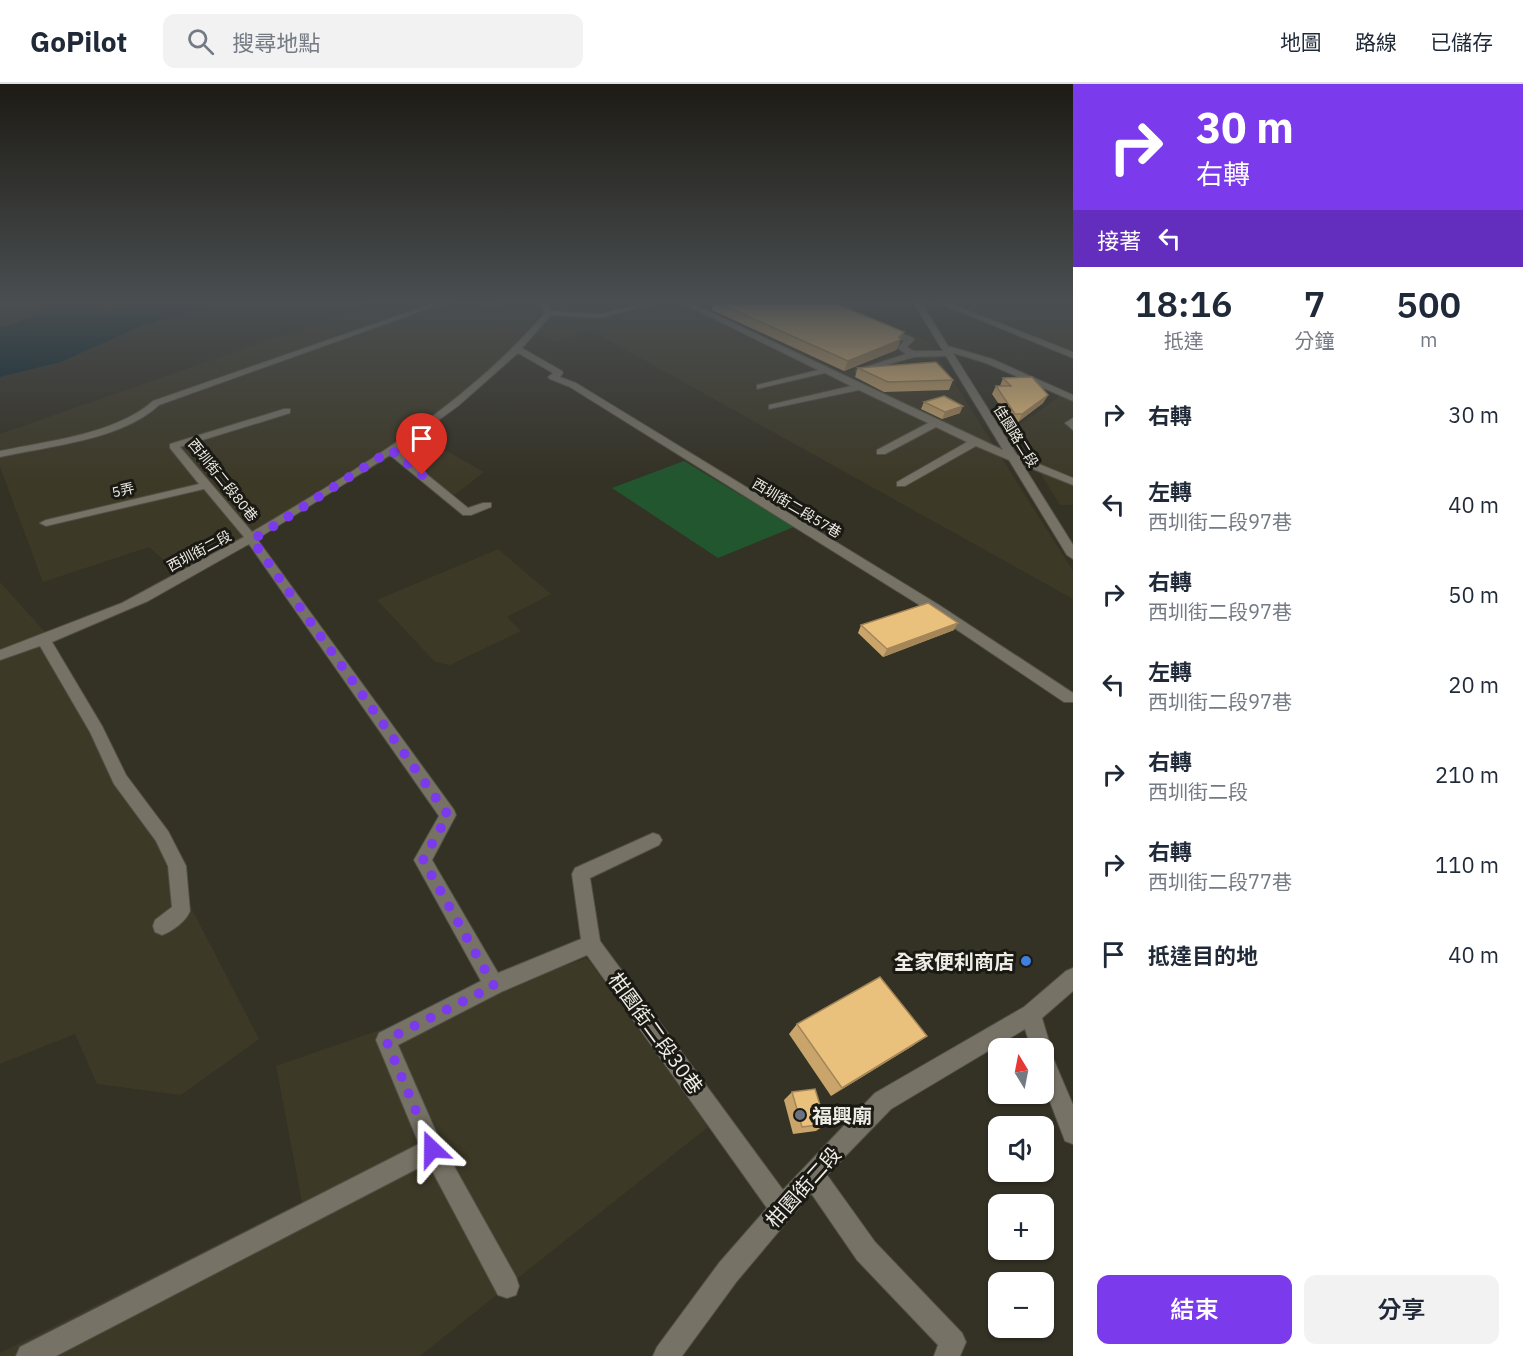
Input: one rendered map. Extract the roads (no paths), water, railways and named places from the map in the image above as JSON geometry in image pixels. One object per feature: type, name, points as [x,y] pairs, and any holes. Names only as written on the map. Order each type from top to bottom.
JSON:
[{"type":"street","points":[[0,454],[107,430],[151,410],[156,403],[274,361]]},
{"type":"street","name":"西圳街二段","points":[[0,655],[141,600],[252,540],[391,450],[475,388],[506,361]]},
{"type":"street","name":"西圳街二段57巷","points":[[539,361],[559,373],[553,377],[573,386],[934,608],[1069,698]]},
{"type":"street","points":[[810,361],[975,442],[1073,482]]},
{"type":"street","points":[[854,374],[891,361]]},
{"type":"street","name":"佳園路二段","points":[[954,361],[1073,555]]},
{"type":"street","points":[[990,361],[1073,398]]},
{"type":"street","points":[[760,387],[828,370]]},
{"type":"street","points":[[771,407],[862,386]]},
{"type":"street","name":"西圳街二段80巷","points":[[287,411],[174,446],[252,540],[448,815],[423,860],[494,986]]},
{"type":"street","points":[[1073,421],[1070,423],[1073,427]]},
{"type":"street","points":[[881,452],[936,423]]},
{"type":"street","points":[[901,484],[975,442]]},
{"type":"street","points":[[391,450],[467,513],[487,505]]},
{"type":"street","name":"5弄","points":[[46,524],[207,485]]},
{"type":"street","points":[[43,639],[97,730],[120,779],[162,836],[177,866],[181,911],[162,926]]},
{"type":"street","points":[[507,1286],[432,1149],[386,1040],[494,986],[591,944],[581,874],[653,840]]},
{"type":"street","name":"柑園街二段30巷","points":[[591,944],[782,1209]]},
{"type":"street","name":"柑園街二段","points":[[666,1356],[728,1272],[812,1174],[884,1101],[1032,1014],[1073,978]]},
{"type":"street","points":[[1032,1014],[1038,1038]]},
{"type":"street","points":[[1054,1085],[1073,1133]]},
{"type":"street","points":[[29,1356],[432,1149]]},
{"type":"street","points":[[812,1174],[866,1251],[953,1342],[948,1356]]},
{"type":"water","points":[[0,361],[62,361],[61,362],[0,377]]},
{"type":"place","name":"全家便利商店","points":[[1026,961]]},
{"type":"place","name":"福興廟","points":[[800,1115]]}]
